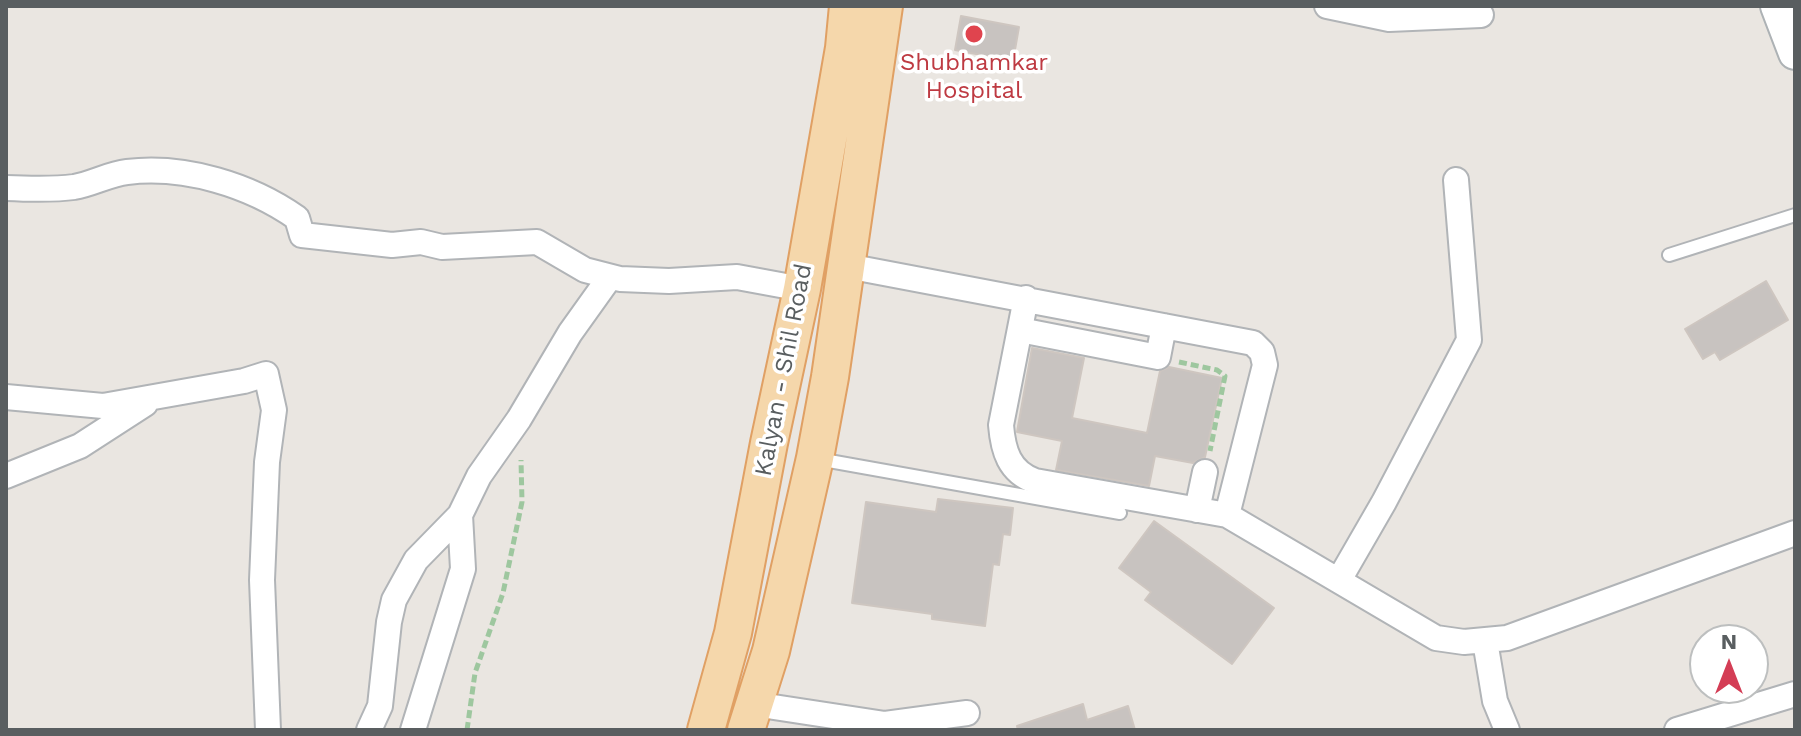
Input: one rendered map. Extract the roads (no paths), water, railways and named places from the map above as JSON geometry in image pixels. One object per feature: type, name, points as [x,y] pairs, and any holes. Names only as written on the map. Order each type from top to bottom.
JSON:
[{"type":"main road","name":"Kalyan - Shil Road","points":[[706,730],[733,633],[802,289],[844,48],[848,6]]},
{"type":"main road","name":"Kalyan - Shil Road","points":[[750,717],[771,651],[815,458],[847,266],[884,6]]},
{"type":"main road","points":[[1777,6],[1795,53]]},
{"type":"street","points":[[1327,6],[1389,19],[1481,15]]},
{"type":"street","points":[[6,188],[75,187],[127,172],[174,173],[224,182],[251,192],[297,218],[302,235],[392,245],[421,242],[442,247],[537,242],[585,270],[610,277],[669,281],[737,277],[802,289]]},
{"type":"street","points":[[1339,580],[1384,502],[1469,340],[1456,180]]},
{"type":"street","points":[[847,266],[1253,343],[1262,352],[1265,365],[1227,515]]},
{"type":"street","points":[[369,730],[380,706],[394,600],[416,560],[460,515],[479,476],[519,419],[570,333],[610,277]]},
{"type":"street","points":[[1026,298],[1001,425],[1002,442],[1015,469],[1025,478],[1227,515],[1436,638],[1464,642],[1507,638],[1795,533]]},
{"type":"street","points":[[1088,343],[1093,311]]},
{"type":"street","points":[[1020,330],[1158,357],[1164,326]]},
{"type":"street","points":[[6,397],[103,406],[244,381],[266,374],[274,410],[267,462],[262,580],[268,730]]},
{"type":"street","points":[[6,476],[80,446],[154,398]]},
{"type":"street","points":[[1197,510],[1205,472]]},
{"type":"street","points":[[413,730],[463,569],[460,515]]},
{"type":"street","points":[[1485,641],[1495,701],[1507,730]]},
{"type":"street","points":[[1677,730],[1795,694]]},
{"type":"street","points":[[750,717],[884,727],[967,713]]},
{"type":"lane","points":[[1669,255],[1795,215]]},
{"type":"lane","points":[[815,458],[1120,513]]},
{"type":"place","name":"Shubhamkar Hospital","points":[[974,34]]}]
